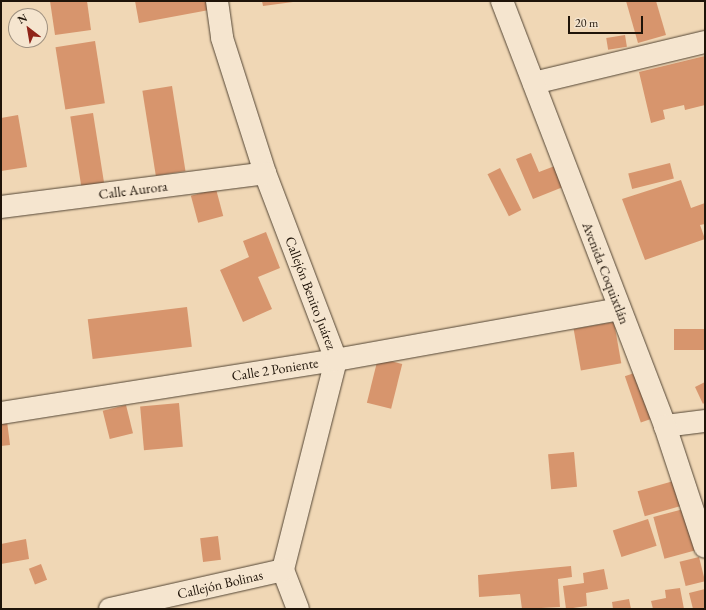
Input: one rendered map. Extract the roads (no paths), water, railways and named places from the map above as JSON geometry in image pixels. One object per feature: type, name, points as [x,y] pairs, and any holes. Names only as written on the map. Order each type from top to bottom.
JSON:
[{"type":"street","name":"Callejón Benito Juárez","points":[[217,1],[222,38],[264,173],[336,360],[283,570]]},
{"type":"street","name":"Avenida Coquixtlán","points":[[502,1],[665,426],[705,547]]},
{"type":"street","points":[[534,83],[705,42]]},
{"type":"street","name":"Calle Aurora","points":[[1,207],[264,173]]},
{"type":"street","name":"Calle 2 Poniente","points":[[1,413],[336,360],[620,309]]},
{"type":"street","points":[[665,426],[705,421]]},
{"type":"street","points":[[283,570],[298,609]]},
{"type":"street","name":"Callejón Bolinas","points":[[110,609],[283,570]]}]
